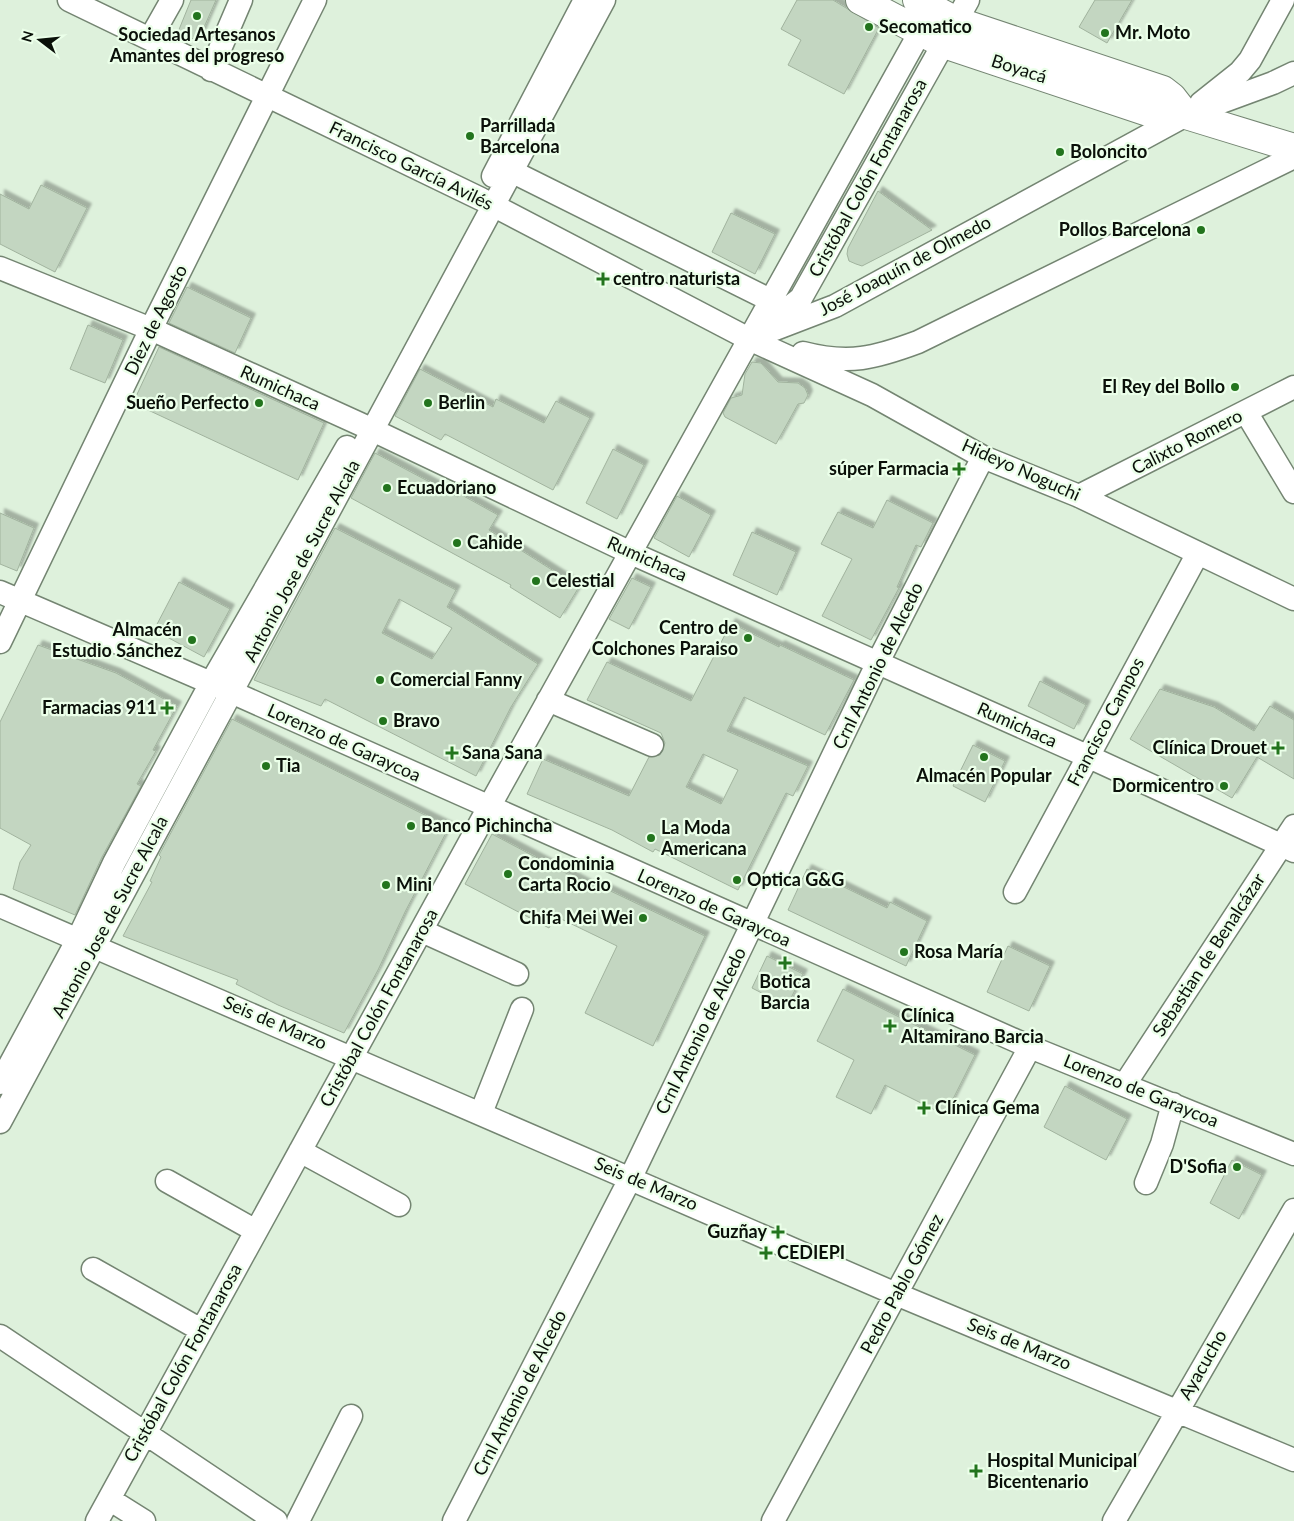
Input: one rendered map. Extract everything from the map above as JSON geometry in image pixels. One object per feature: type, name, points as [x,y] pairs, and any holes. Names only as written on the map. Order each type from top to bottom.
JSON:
[{"type":"main road","name":"Boyacá","points":[[860,0],[939,18],[1163,90],[1172,97],[1186,115]]},
{"type":"main road","points":[[1186,115],[1294,148]]},
{"type":"street","name":"Francisco García Avilés","points":[[68,0],[482,200],[749,339]]},
{"type":"street","points":[[150,39],[172,0]]},
{"type":"street","points":[[211,70],[241,0]]},
{"type":"street","name":"Diez de Agosto","points":[[0,642],[315,0]]},
{"type":"street","name":"Antonio Jose de Sucre Alcala","points":[[482,200],[572,0]]},
{"type":"street","name":"Antonio Jose de Sucre Alcala","points":[[0,1083],[87,942],[231,693],[585,0]]},
{"type":"street","name":"Antonio Jose de Sucre Alcala","points":[[482,200],[513,172],[604,0]]},
{"type":"street","name":"Boyacá","points":[[884,0],[939,18]]},
{"type":"street","points":[[1186,115],[1240,72],[1258,46],[1283,0]]},
{"type":"street","name":"Cristóbal Colón Fontanarosa","points":[[97,1521],[143,1434],[770,300],[939,18]]},
{"type":"street","name":"Cristóbal Colón Fontanarosa","points":[[749,339],[801,298],[939,18]]},
{"type":"street","name":"José Joaquín de Olmedo","points":[[749,339],[835,306],[1186,115],[1273,83],[1294,73]]},
{"type":"street","points":[[749,339],[829,360],[860,359],[889,353],[918,342],[1294,157]]},
{"type":"street","points":[[513,172],[770,300]]},
{"type":"street","name":"Rumichaca","points":[[0,268],[152,329],[367,427],[631,553],[1087,756],[1290,841]]},
{"type":"street","name":"Hideyo Noguchi","points":[[749,339],[872,395],[983,457],[1079,496],[1294,599]]},
{"type":"street","name":"Calixto Romero","points":[[1079,496],[1294,387]]},
{"type":"street","points":[[1246,412],[1294,492]]},
{"type":"street","name":"Antonio Jose de Sucre Alcala","points":[[0,1122],[87,942],[114,863],[211,683],[367,427]]},
{"type":"street","name":"Crnl Antonio de Alcedo","points":[[454,1521],[631,1178],[878,662],[983,457]]},
{"type":"street","name":"Francisco Campos","points":[[1015,892],[1198,553]]},
{"type":"street","name":"Lorenzo de Garaycoa","points":[[0,592],[211,683],[1030,1047],[1294,1154]]},
{"type":"street","points":[[548,700],[652,745]]},
{"type":"street","name":"Sebastian de Benalcázar","points":[[1125,1084],[1290,841]]},
{"type":"street","name":"Seis de Marzo","points":[[0,906],[87,942],[896,1294],[1294,1460]]},
{"type":"street","points":[[422,931],[517,974]]},
{"type":"street","points":[[481,1113],[522,1009]]},
{"type":"street","name":"Pedro Pablo Gómez","points":[[773,1521],[1030,1047]]},
{"type":"street","points":[[1146,1183],[1162,1144],[1173,1104]]},
{"type":"street","points":[[300,1151],[399,1205]]},
{"type":"street","points":[[167,1181],[256,1231]]},
{"type":"street","name":"Ayacucho","points":[[1114,1521],[1294,1210]]},
{"type":"street","points":[[93,1269],[201,1330]]},
{"type":"street","points":[[0,1336],[143,1434],[276,1521]]},
{"type":"street","points":[[298,1521],[351,1416]]},
{"type":"street","points":[[109,1499],[144,1521]]},
{"type":"building","name":"Sociedad Artesanos Amantes del progreso","points":[[191,0],[216,0],[198,41],[178,32]]},
{"type":"building","points":[[797,0],[833,0],[879,28],[844,94],[788,65],[801,40],[781,29]]},
{"type":"building","points":[[1095,0],[1132,0],[1107,43],[1079,27]]},
{"type":"building","points":[[41,185],[87,208],[55,272],[0,244],[0,194],[29,209]]},
{"type":"building","points":[[878,191],[932,230],[862,266],[849,261],[848,248]]},
{"type":"building","points":[[731,213],[775,234],[755,274],[712,252]]},
{"type":"building","points":[[187,287],[251,318],[235,353],[169,323]]},
{"type":"building","points":[[88,325],[123,340],[105,383],[70,369]]},
{"type":"building","points":[[159,347],[324,423],[298,480],[133,403]]},
{"type":"building","points":[[752,362],[761,363],[778,382],[798,383],[805,388],[808,395],[804,403],[798,404],[776,444],[725,417],[723,413],[731,398],[742,395],[745,374]]},
{"type":"building","points":[[420,369],[493,407],[496,399],[544,423],[556,401],[590,418],[553,490],[445,434],[441,440],[395,416]]},
{"type":"building","points":[[613,449],[644,465],[617,519],[586,503]]},
{"type":"building","points":[[375,453],[458,497],[460,494],[498,515],[489,530],[579,587],[560,618],[510,587],[511,585],[351,498]]},
{"type":"building","points":[[677,496],[711,515],[689,557],[654,538]]},
{"type":"building","points":[[887,500],[933,523],[921,547],[916,545],[897,587],[899,588],[871,640],[822,616],[852,559],[821,544],[838,512],[873,528]]},
{"type":"building","points":[[0,513],[34,528],[17,571],[0,564]]},
{"type":"building","points":[[335,528],[456,590],[447,607],[538,664],[511,707],[476,776],[325,699],[321,706],[254,680]],"holes":[[[399,599],[452,628],[432,659],[382,633]]]},
{"type":"building","points":[[752,532],[796,552],[777,595],[733,575]]},
{"type":"building","points":[[632,578],[651,587],[629,629],[609,619]]},
{"type":"building","points":[[179,582],[230,609],[204,657],[154,630]]},
{"type":"building","points":[[731,623],[779,647],[780,645],[854,680],[825,735],[744,697],[727,731],[808,766],[793,796],[786,793],[738,890],[655,849],[653,852],[612,830],[527,794],[543,759],[629,796],[649,757],[660,755],[665,743],[661,733],[587,700],[607,662],[691,701]],"holes":[[[703,754],[738,770],[721,804],[686,787]]]},
{"type":"building","points":[[38,645],[116,673],[177,706],[153,750],[156,751],[137,784],[141,786],[102,857],[75,915],[13,889],[20,862],[31,845],[0,828],[0,722]]},
{"type":"building","points":[[1040,681],[1086,705],[1074,729],[1028,706]]},
{"type":"building","points":[[1160,689],[1214,707],[1254,731],[1270,706],[1294,720],[1294,779],[1257,757],[1232,798],[1130,739]]},
{"type":"building","points":[[232,719],[449,827],[405,912],[378,970],[344,1033],[278,1005],[236,984],[238,980],[123,936],[152,882],[150,881],[161,857],[159,855]]},
{"type":"building","points":[[973,745],[1005,761],[985,802],[953,786]]},
{"type":"building","points":[[492,834],[598,890],[600,886],[705,936],[653,1046],[585,1013],[617,946],[555,916],[549,928],[465,884]]},
{"type":"building","points":[[807,869],[887,908],[890,902],[927,921],[906,966],[788,910]]},
{"type":"building","points":[[1008,946],[1050,966],[1029,1011],[987,992]]},
{"type":"building","points":[[767,956],[803,974],[787,1006],[752,988]]},
{"type":"building","points":[[843,989],[975,1055],[945,1115],[885,1085],[871,1114],[836,1097],[854,1060],[817,1041]]},
{"type":"building","points":[[1065,1086],[1127,1119],[1106,1160],[1044,1127]]},
{"type":"building","points":[[1232,1160],[1262,1175],[1239,1219],[1210,1203]]},
{"type":"place","name":"Sociedad Artesanos Amantes del progreso","points":[[197,16]]},
{"type":"place","name":"Secomatico","points":[[869,27]]},
{"type":"place","name":"Mr. Moto","points":[[1105,33]]},
{"type":"place","name":"Parrillada Barcelona","points":[[470,136]]},
{"type":"place","name":"Boloncito","points":[[1060,152]]},
{"type":"place","name":"Pollos Barcelona","points":[[1201,230]]},
{"type":"place","name":"centro naturista","points":[[603,279]]},
{"type":"place","name":"El Rey del Bollo","points":[[1235,387]]},
{"type":"place","name":"Sueño Perfecto","points":[[259,403]]},
{"type":"place","name":"Berlin","points":[[428,403]]},
{"type":"place","name":"súper Farmacia","points":[[959,469]]},
{"type":"place","name":"Ecuadoriano","points":[[387,488]]},
{"type":"place","name":"Cahide","points":[[457,543]]},
{"type":"place","name":"Celestial","points":[[536,581]]},
{"type":"place","name":"Centro de Colchones Paraiso","points":[[748,638]]},
{"type":"place","name":"Almacén Estudio Sánchez","points":[[192,640]]},
{"type":"place","name":"Comercial Fanny","points":[[380,680]]},
{"type":"place","name":"Farmacias 911","points":[[167,708]]},
{"type":"place","name":"Bravo","points":[[383,721]]},
{"type":"place","name":"Clínica Drouet","points":[[1278,748]]},
{"type":"place","name":"Sana Sana","points":[[452,753]]},
{"type":"place","name":"Almacén Popular","points":[[984,757]]},
{"type":"place","name":"Tia","points":[[266,766]]},
{"type":"place","name":"Dormicentro","points":[[1224,786]]},
{"type":"place","name":"Banco Pichincha","points":[[411,826]]},
{"type":"place","name":"La Moda Americana","points":[[651,838]]},
{"type":"place","name":"Condominia Carta Rocio","points":[[508,874]]},
{"type":"place","name":"Optica G&G","points":[[737,880]]},
{"type":"place","name":"Mini","points":[[386,885]]},
{"type":"place","name":"Chifa Mei Wei","points":[[643,918]]},
{"type":"place","name":"Rosa María","points":[[904,952]]},
{"type":"place","name":"Botica Barcia","points":[[785,963]]},
{"type":"place","name":"Clínica Altamirano Barcia","points":[[890,1026]]},
{"type":"place","name":"Clínica Gema","points":[[924,1108]]},
{"type":"place","name":"D'Sofia","points":[[1237,1167]]},
{"type":"place","name":"Guzñay","points":[[778,1232]]},
{"type":"place","name":"CEDIEPI","points":[[766,1253]]},
{"type":"place","name":"Hospital Municipal Bicentenario","points":[[976,1471]]}]
